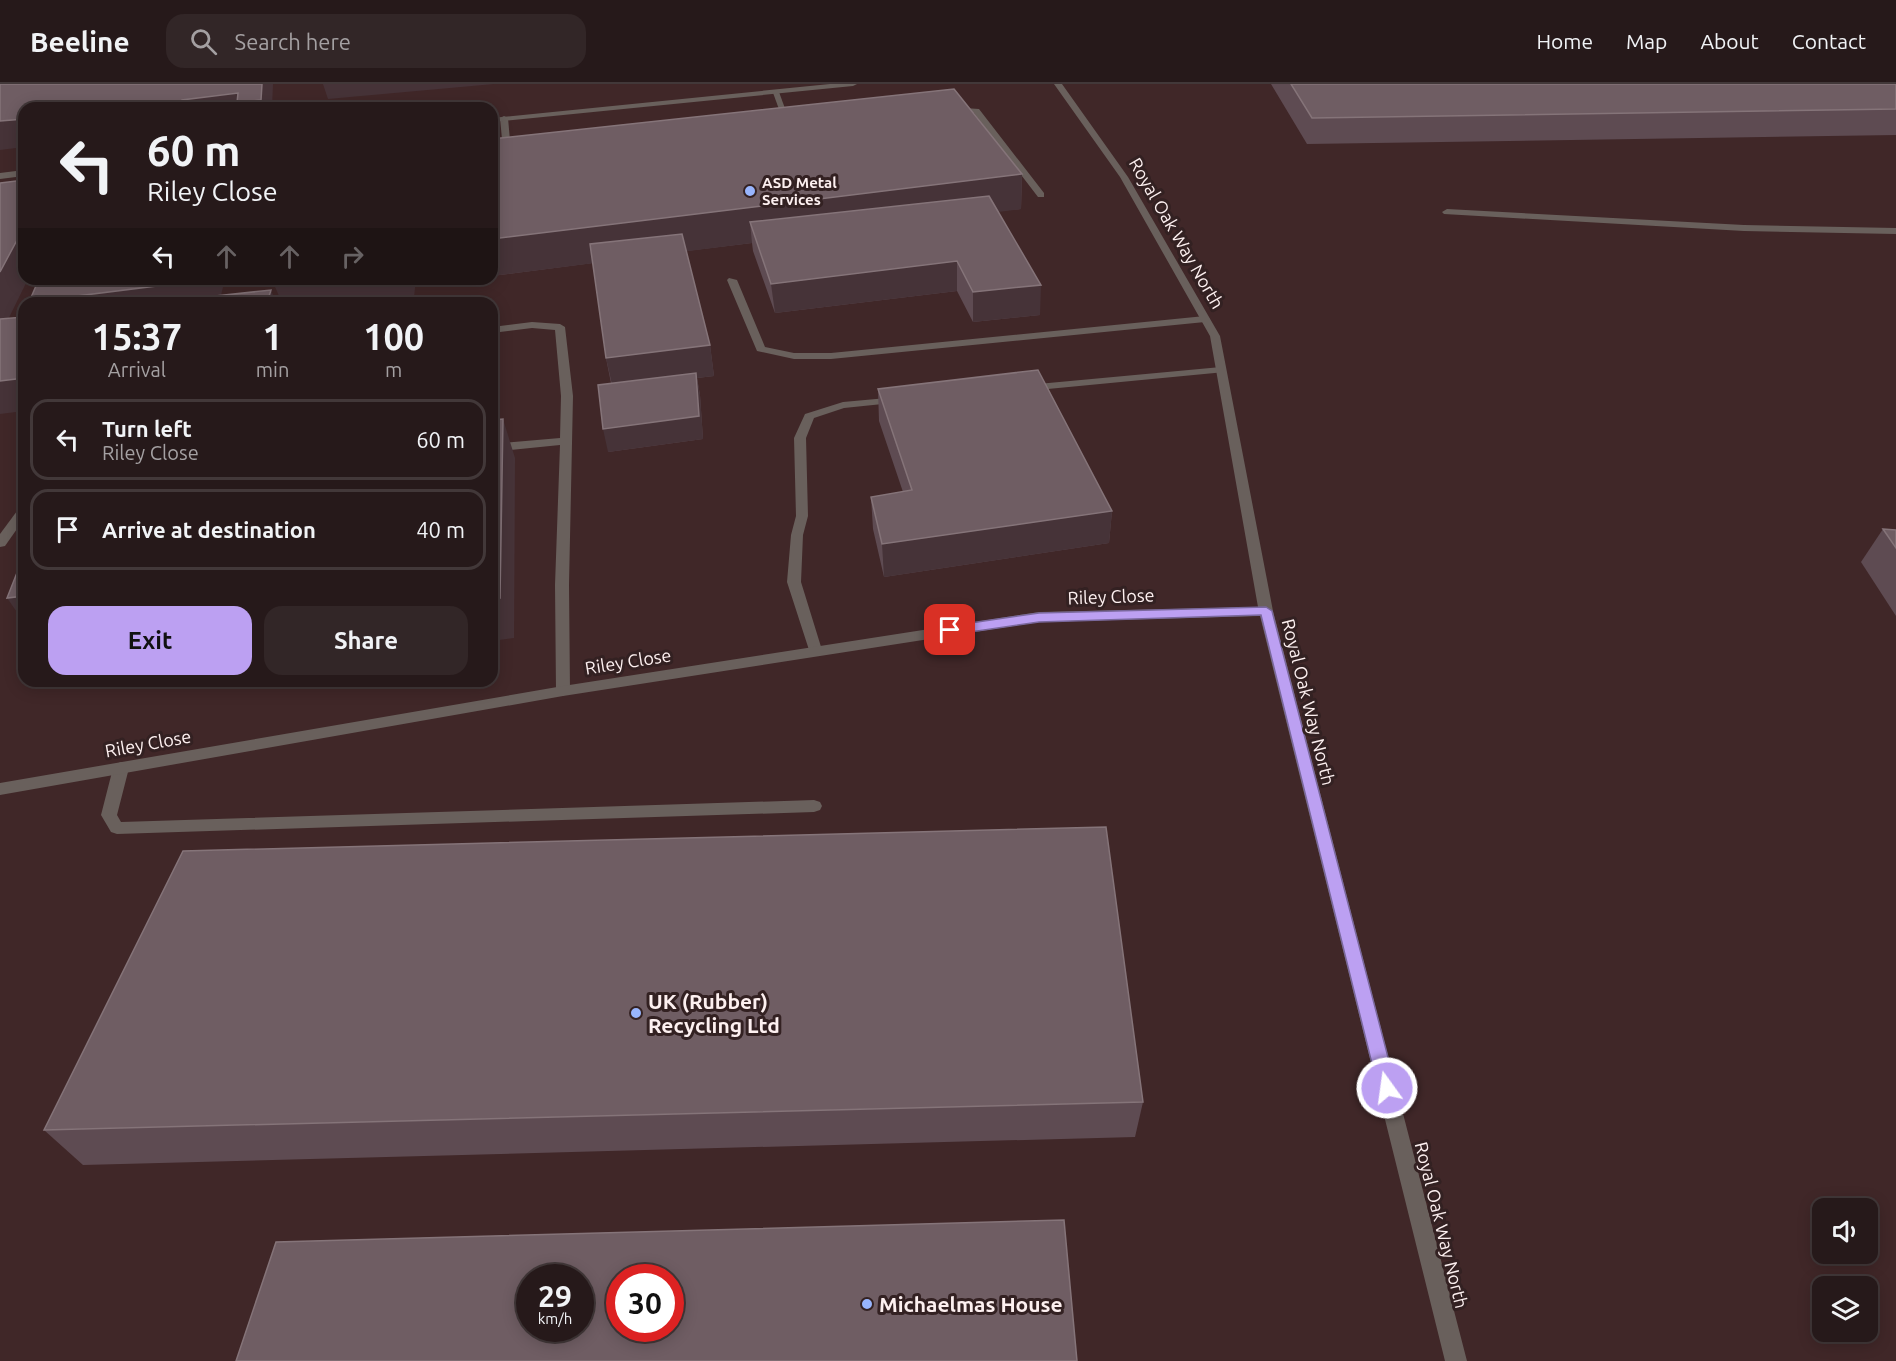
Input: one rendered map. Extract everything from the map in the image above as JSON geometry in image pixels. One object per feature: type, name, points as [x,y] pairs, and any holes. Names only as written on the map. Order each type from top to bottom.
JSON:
[{"type":"street","points":[[498,119],[853,84]]},
{"type":"street","name":"Royal Oak Way North","points":[[1058,84],[1124,177],[1215,336],[1266,611],[1456,1361]]},
{"type":"street","points":[[775,92],[788,123]]},
{"type":"street","points":[[945,109],[976,111],[1041,195]]},
{"type":"street","points":[[498,153],[507,152],[504,118]]},
{"type":"street","points":[[0,176],[18,174]]},
{"type":"street","points":[[1447,212],[1744,228],[1896,231]]},
{"type":"street","points":[[732,280],[761,349],[794,356],[831,356],[1205,319]]},
{"type":"street","points":[[498,329],[532,325],[561,327],[567,396],[561,585],[563,691]]},
{"type":"street","points":[[1013,390],[1221,370]]},
{"type":"street","points":[[815,650],[794,582],[797,535],[802,516],[800,438],[809,416],[843,405],[911,399]]},
{"type":"street","points":[[498,447],[566,441]]},
{"type":"street","points":[[0,543],[18,518]]},
{"type":"street","name":"Riley Close","points":[[0,789],[563,691],[815,650],[1039,617],[1266,611]]},
{"type":"street","points":[[121,768],[109,815],[117,828],[814,807]]},
{"type":"shaded area","points":[[0,84],[1896,84],[1896,1361],[0,1361]]},
{"type":"building","points":[[0,84],[262,84],[261,100],[245,102],[237,102],[238,93],[182,100],[182,102],[18,102],[18,120],[0,121]]},
{"type":"building","points":[[1291,84],[1896,84],[1896,109],[1312,118]]},
{"type":"building","name":"ASD Metal Services","points":[[954,89],[1022,174],[498,238],[498,138]]},
{"type":"building","points":[[18,181],[18,238],[0,272],[0,183]]},
{"type":"building","points":[[989,196],[1041,285],[973,292],[957,261],[771,284],[750,222]]},
{"type":"building","points":[[682,234],[710,345],[606,358],[590,244]]},
{"type":"building","points":[[36,285],[164,285],[69,297],[31,297]]},
{"type":"building","points":[[271,290],[269,297],[206,297]]},
{"type":"building","points":[[18,318],[18,379],[0,381],[0,319]]},
{"type":"building","points":[[1038,370],[1112,511],[882,544],[871,497],[912,490],[878,389]]},
{"type":"building","points":[[696,373],[699,416],[603,429],[598,385]]},
{"type":"building","points":[[498,419],[503,419],[500,598],[498,598]]},
{"type":"building","points":[[1883,529],[1896,530],[1896,548]]},
{"type":"building","points":[[18,570],[18,597],[7,598]]},
{"type":"building","name":"UK (Rubber) Recycling Ltd","points":[[1106,827],[1143,1102],[44,1130],[183,851]]},
{"type":"building","name":"Michaelmas House","points":[[1064,1220],[1077,1361],[236,1361],[276,1242]]},
{"type":"place","name":"ASD Metal Services","points":[[750,191]]},
{"type":"place","name":"UK (Rubber) Recycling Ltd","points":[[636,1013]]},
{"type":"place","name":"Michaelmas House","points":[[867,1304]]},
{"type":"route","points":[[950,630],[1039,617],[1266,611],[1387,1088]]}]
